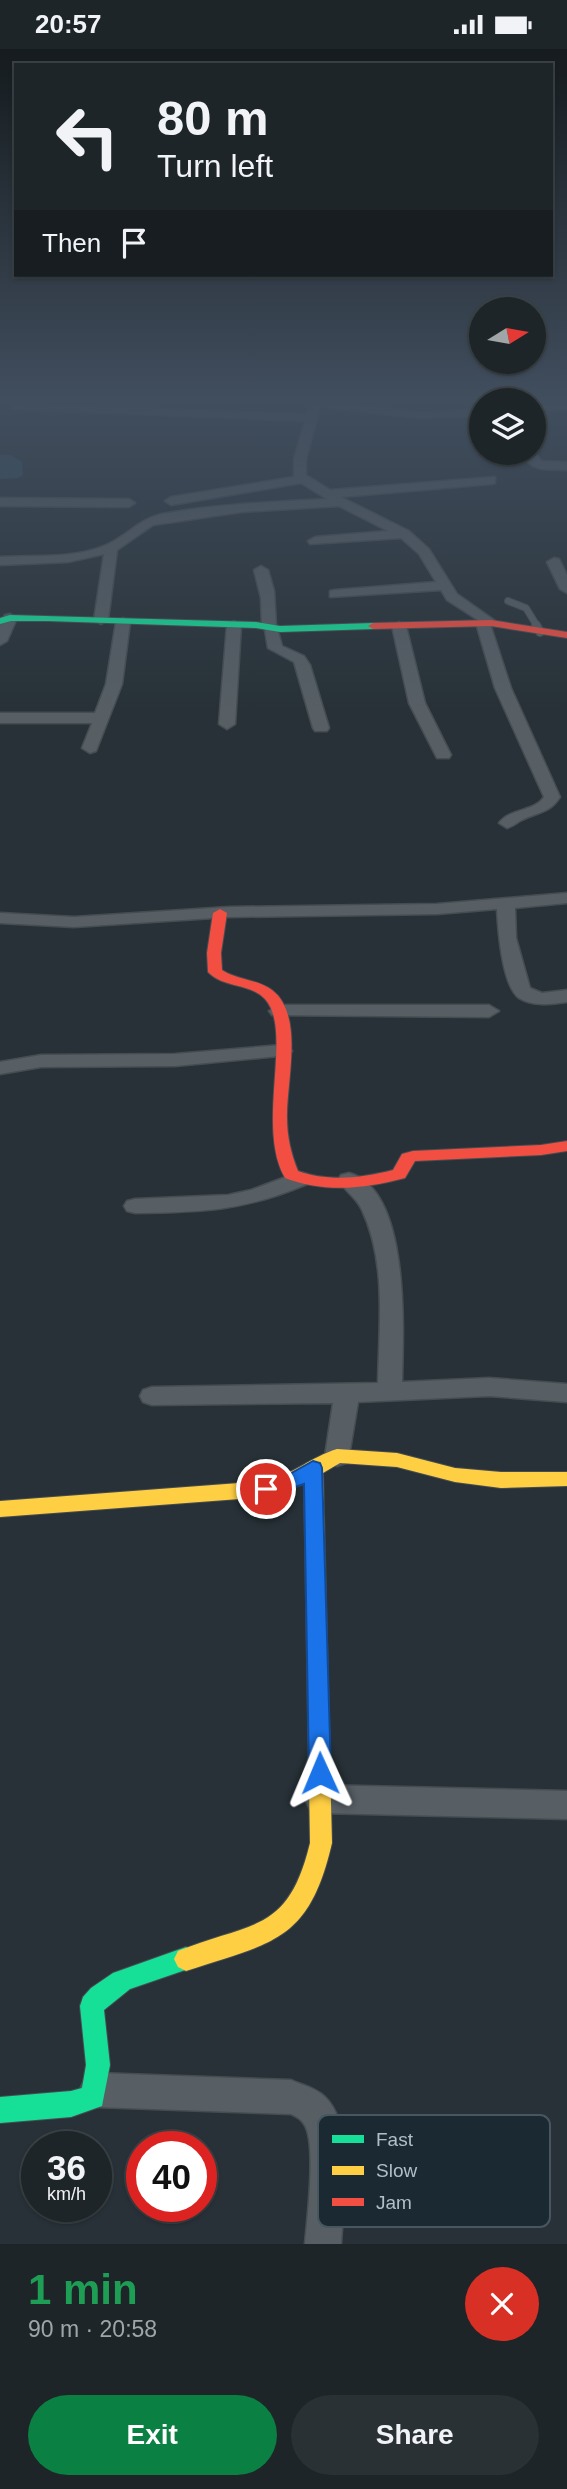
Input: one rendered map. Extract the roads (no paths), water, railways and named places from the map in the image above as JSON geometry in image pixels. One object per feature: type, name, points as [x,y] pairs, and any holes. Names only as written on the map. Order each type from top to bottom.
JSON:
[{"type":"street","points":[[0,561],[68,558],[111,548],[148,522],[162,518],[241,508],[300,504]]},
{"type":"street","points":[[346,504],[404,534],[424,552],[444,586],[460,605],[487,623],[503,688],[552,797],[547,806],[514,817],[507,823]]},
{"type":"street","points":[[315,541],[404,534]]},
{"type":"street","points":[[101,620],[111,548]]},
{"type":"street","points":[[554,562],[567,589]]},
{"type":"street","points":[[261,570],[267,585],[270,628],[275,648],[299,659],[303,665],[321,728]]},
{"type":"street","points":[[335,594],[444,586]]},
{"type":"street","points":[[0,641],[5,620],[101,620],[270,628],[487,623],[567,635]]},
{"type":"street","points":[[90,748],[119,665],[123,622]]},
{"type":"street","points":[[227,724],[234,625]]},
{"type":"street","points":[[400,626],[417,703],[443,755]]},
{"type":"street","points":[[0,718],[102,718]]},
{"type":"street","points":[[0,918],[74,922],[219,913],[437,909],[567,898]]},
{"type":"street","points":[[506,904],[507,938],[521,990],[526,996],[536,999],[567,996]]},
{"type":"street","points":[[219,913],[214,953],[215,972],[221,978],[265,992],[274,999],[279,1011],[282,1051],[279,1119],[287,1165],[299,1179],[312,1182],[399,1174],[408,1158],[413,1156],[541,1150],[567,1146]]},
{"type":"street","points":[[279,1011],[489,1011]]},
{"type":"street","points":[[0,1069],[41,1061],[175,1060],[282,1051]]},
{"type":"street","points":[[135,1206],[234,1201],[256,1196],[299,1179]]},
{"type":"street","points":[[349,1180],[373,1208],[380,1226],[389,1268],[390,1391]]},
{"type":"street","points":[[152,1396],[347,1393],[489,1387],[567,1393]]},
{"type":"street","points":[[337,1456],[347,1393]]},
{"type":"street","points":[[0,1509],[266,1489],[292,1482],[337,1456],[397,1460],[478,1478],[567,1479]]},
{"type":"street","points":[[0,2110],[84,2102],[93,2097],[97,2090],[92,2006],[97,1998],[127,1979],[279,1926],[297,1912],[307,1896],[317,1871],[321,1843],[313,1468]]},
{"type":"street","points":[[320,1799],[567,1805]]},
{"type":"street","points":[[97,2090],[291,2097],[308,2104],[318,2115]]},
{"type":"lane","points":[[508,601],[526,608],[540,632]]}]
